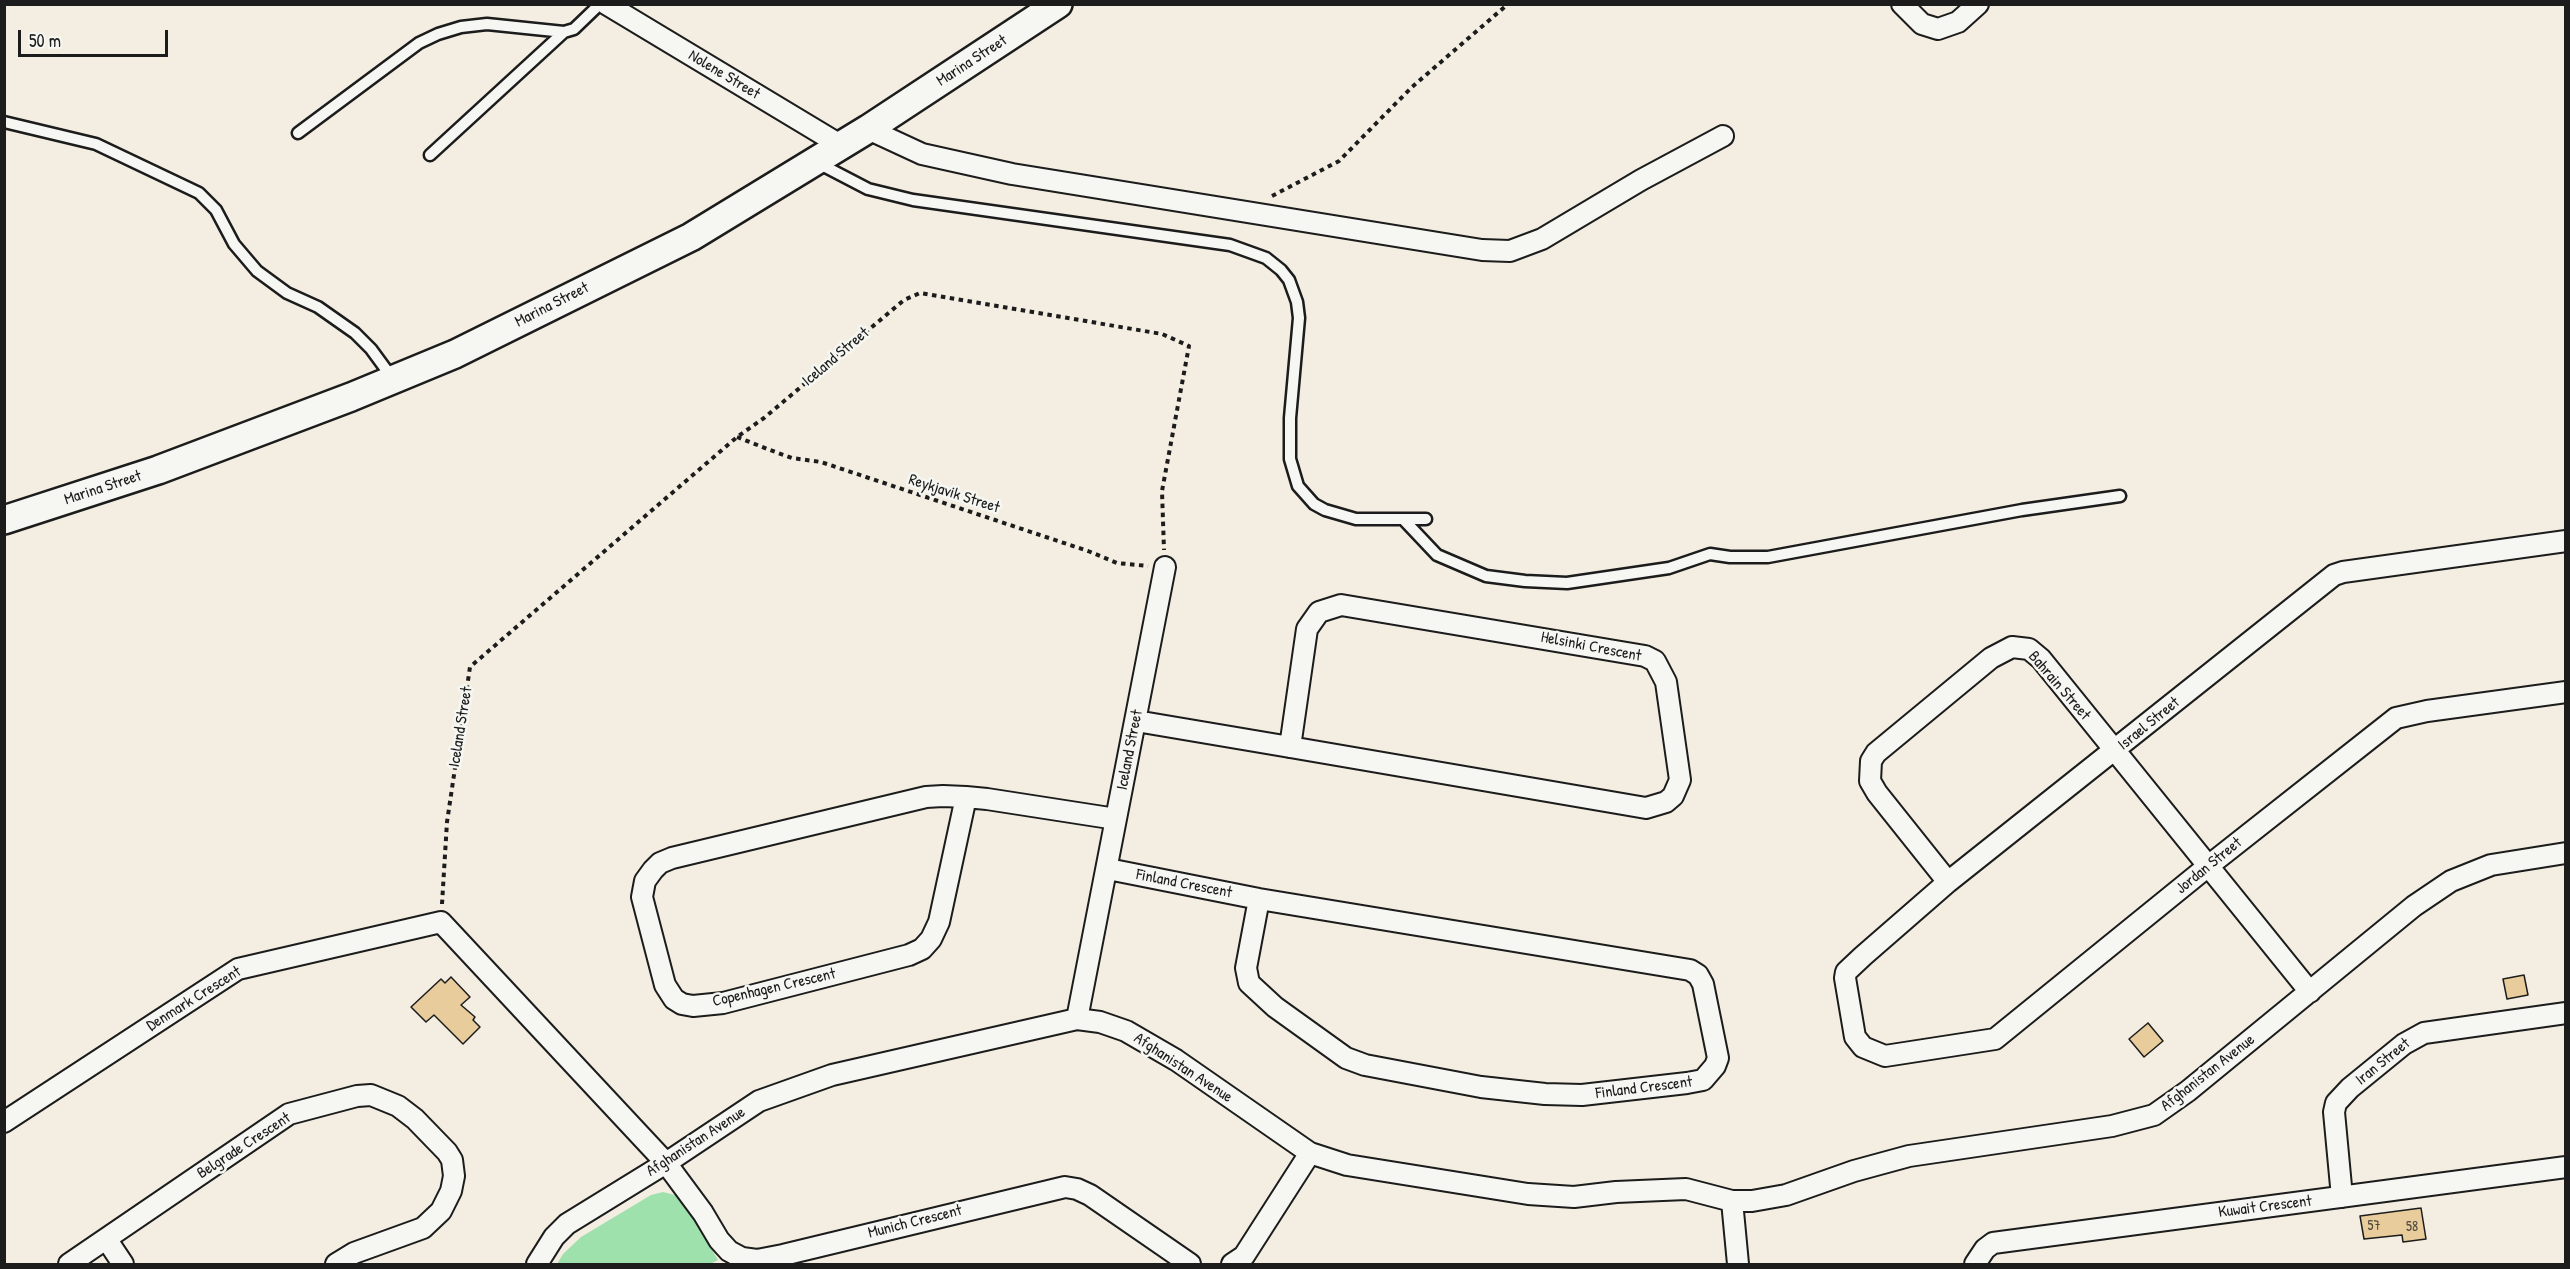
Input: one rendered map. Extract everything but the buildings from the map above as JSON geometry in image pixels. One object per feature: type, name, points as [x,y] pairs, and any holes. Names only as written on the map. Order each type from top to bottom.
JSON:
[{"type":"main road","name":"Marina Street","points":[[4,520],[158,470],[455,354],[691,237],[842,146],[1058,4]]},
{"type":"street","name":"Nolene Street","points":[[606,4],[842,146]]},
{"type":"street","points":[[1902,4],[1922,24],[1938,29],[1958,22],[1978,4]]},
{"type":"street","points":[[868,129],[922,154],[1001,172],[1482,250],[1510,252],[1542,239],[1641,180],[1723,136]]},
{"type":"street","name":"Israel Street","points":[[1863,1047],[1855,1037],[1844,986],[1846,972],[1948,882],[2334,575],[2565,541]]},
{"type":"street","name":"Iceland Street","points":[[1077,1019],[1165,567]]},
{"type":"street","name":"Helsinki Crescent","points":[[1136,721],[1646,808],[1666,802],[1673,796],[1680,780],[1666,682],[1656,661],[1645,656],[1341,605],[1320,612],[1307,629],[1290,747]]},
{"type":"street","name":"Bahrain Street","points":[[1948,882],[1877,793],[1870,781],[1869,770],[1876,753],[1991,658],[2012,647],[2029,649],[2041,659],[2310,992]]},
{"type":"street","name":"Jordan Street","points":[[1863,1047],[1885,1056],[1995,1040],[2207,867],[2396,718],[2427,711],[2565,692]]},
{"type":"street","name":"Copenhagen Crescent","points":[[966,797],[939,922],[931,939],[922,949],[909,955],[723,1003],[693,1006],[682,1004],[674,999],[665,986],[642,897],[645,881],[660,863],[672,858],[926,797],[966,797],[1116,819]]},
{"type":"street","name":"Afghanistan Avenue","points":[[537,1264],[554,1237],[567,1224],[759,1101],[855,1070],[1077,1019],[1100,1022],[1126,1031],[1176,1060],[1310,1153],[1347,1165],[1528,1194],[1574,1197],[1686,1189],[1732,1201],[1752,1202],[1786,1195],[1854,1171],[1909,1156],[2141,1120],[2165,1109],[2414,906],[2451,881],[2491,865],[2565,853]]},
{"type":"street","name":"Finland Crescent","points":[[1108,869],[1259,898],[1690,970],[1698,975],[1703,984],[1718,1058],[1715,1066],[1703,1080],[1628,1092],[1582,1095],[1545,1094],[1481,1087],[1365,1065],[1346,1058],[1275,1006],[1249,983],[1246,968],[1259,898]]},
{"type":"street","points":[[441,922],[666,1162]]},
{"type":"street","name":"Denmark Crescent","points":[[4,1122],[238,969],[441,922]]},
{"type":"street","name":"Iran Street","points":[[2342,1197],[2334,1112],[2336,1103],[2350,1088],[2404,1044],[2424,1033],[2565,1013]]},
{"type":"street","name":"Belgrade Crescent","points":[[69,1264],[289,1114],[357,1096],[371,1095],[398,1106],[415,1119],[447,1152],[452,1160],[454,1176],[451,1191],[441,1211],[423,1228],[354,1253],[336,1264]]},
{"type":"street","points":[[1232,1264],[1244,1256],[1310,1153]]},
{"type":"street","name":"Munich Crescent","points":[[666,1162],[703,1213],[719,1240],[729,1251],[742,1258],[757,1260],[774,1257],[1065,1187],[1090,1195],[1190,1264]]},
{"type":"street","name":"Kuwait Crescent","points":[[1975,1264],[1985,1249],[1993,1243],[2565,1167]]},
{"type":"street","points":[[1732,1201],[1732,1224],[1737,1264]]},
{"type":"street","points":[[107,1240],[123,1264]]},
{"type":"lane","points":[[430,155],[564,33],[574,28],[600,4]]},
{"type":"lane","points":[[298,133],[411,48],[438,34],[461,27],[487,24],[564,33]]},
{"type":"lane","points":[[4,122],[96,144],[199,194],[216,210],[234,244],[257,271],[288,293],[318,307],[354,333],[371,349],[393,379]]},
{"type":"lane","points":[[815,162],[868,189],[913,200],[1230,245],[1266,258],[1289,280],[1297,303],[1299,318],[1290,418],[1290,459],[1298,486],[1314,504],[1325,510],[1356,519],[1426,519]]},
{"type":"lane","points":[[1403,519],[1437,555],[1486,576],[1567,583],[1670,568],[1710,554],[1730,557],[1768,557],[1999,514],[2120,496]]},
{"type":"path","points":[[1245,211],[1339,161],[1412,87],[1508,4]]},
{"type":"path","name":"Iceland Street","points":[[441,922],[447,822],[470,667],[738,436],[764,418],[904,300],[920,293],[1162,334],[1189,346],[1162,491],[1165,567]]},
{"type":"path","name":"Reykjavik Street","points":[[738,436],[792,458],[821,462],[1088,551],[1117,563],[1165,567]]},
{"type":"green space","points":[[663,1192],[675,1195],[686,1205],[718,1260],[710,1264],[557,1264],[563,1254],[581,1237],[651,1195]]}]
